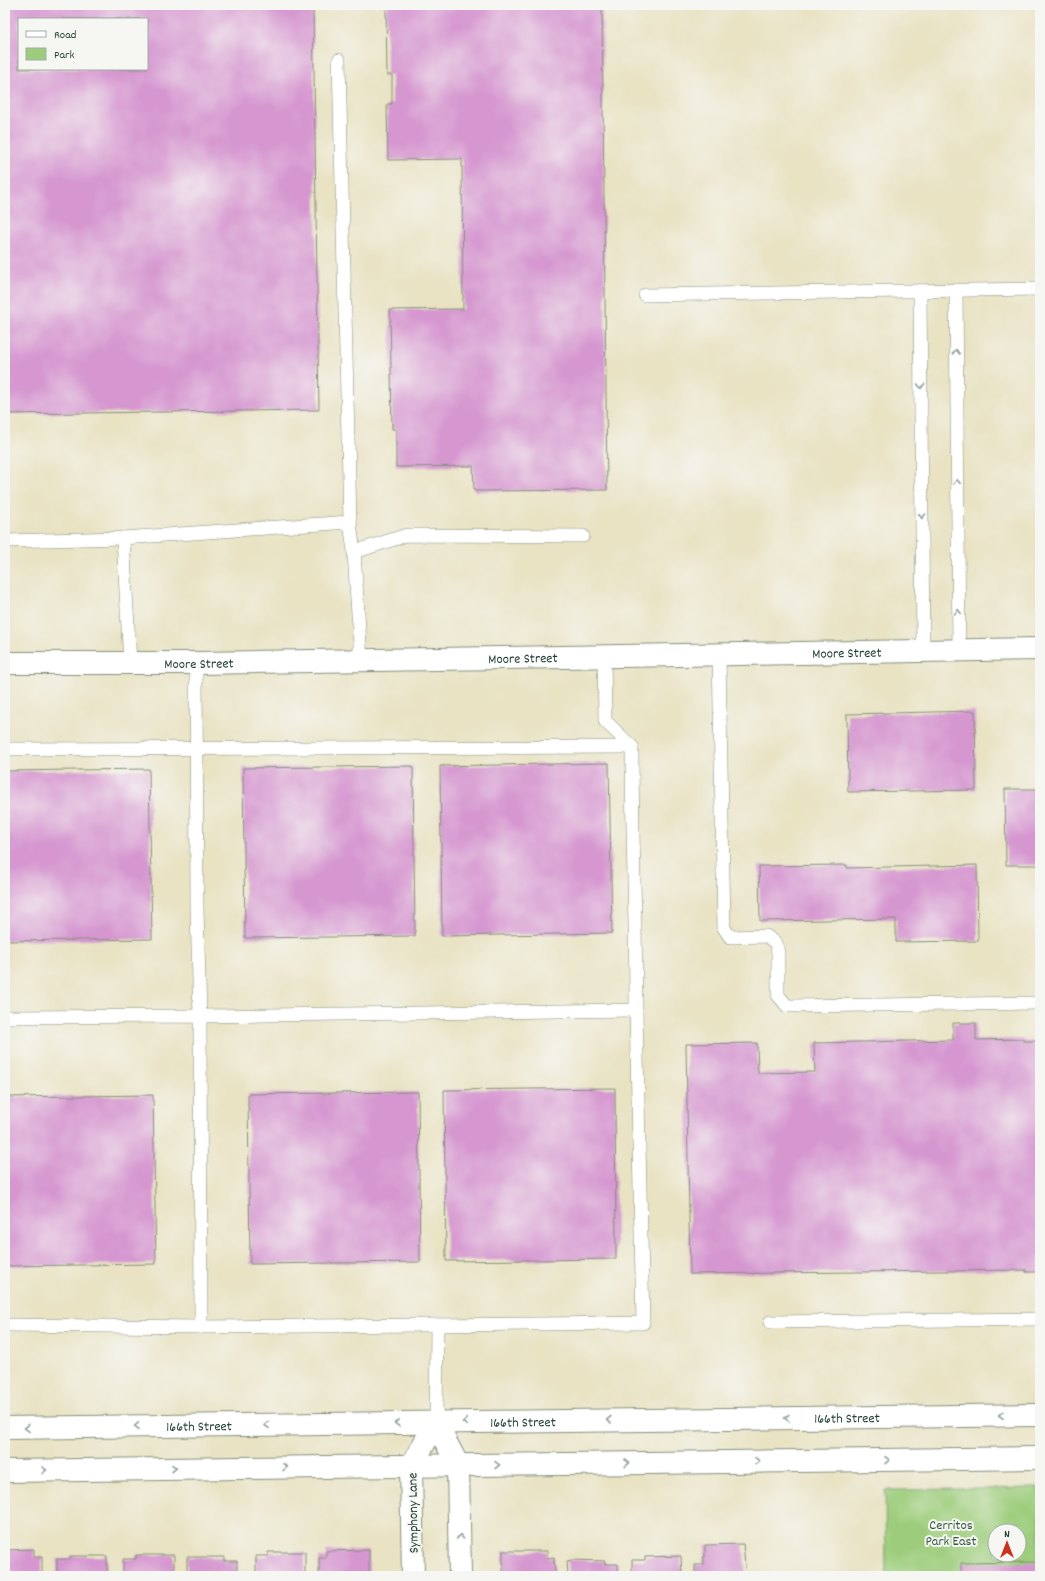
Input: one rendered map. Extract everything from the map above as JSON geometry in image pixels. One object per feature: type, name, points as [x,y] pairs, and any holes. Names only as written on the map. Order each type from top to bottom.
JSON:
[{"type":"street","name":"Moore Street","points":[[5,663],[361,660],[1040,649]]},
{"type":"street","name":"166th Street","points":[[5,1428],[1040,1415]]},
{"type":"street","points":[[436,1423],[458,1465],[460,1576]]},
{"type":"street","name":"Symphony Lane","points":[[413,1576],[411,1466],[436,1423]]},
{"type":"street","points":[[5,1470],[1040,1458]]},
{"type":"lane","points":[[339,60],[350,522],[354,552],[361,660]]},
{"type":"lane","points":[[645,295],[1040,289]]},
{"type":"lane","points":[[956,290],[959,650]]},
{"type":"lane","points":[[920,291],[923,651]]},
{"type":"lane","points":[[5,541],[123,538],[350,522]]},
{"type":"lane","points":[[354,552],[407,535],[583,536]]},
{"type":"lane","points":[[123,538],[130,662]]},
{"type":"lane","points":[[719,654],[724,928],[730,937],[766,936],[776,943],[778,953],[778,995],[787,1006],[1040,1003]]},
{"type":"lane","points":[[5,1325],[201,1327],[643,1323],[636,1010],[636,925],[632,832],[632,748],[605,721],[604,655]]},
{"type":"lane","points":[[196,662],[200,1016],[201,1327]]},
{"type":"lane","points":[[5,749],[632,748]]},
{"type":"lane","points":[[5,1017],[636,1010]]},
{"type":"lane","points":[[770,1322],[1040,1319]]},
{"type":"lane","points":[[436,1423],[437,1325]]},
{"type":"green space","name":"Cerritos Park East","points":[[1040,1488],[1040,1576],[886,1576],[885,1490]]},
{"type":"building","points":[[5,5],[313,5],[319,410],[5,414]]},
{"type":"building","points":[[386,5],[602,5],[607,490],[474,491],[473,466],[396,467],[396,429],[392,429],[390,310],[463,309],[462,159],[388,160],[387,104],[392,104],[392,75],[387,75]]},
{"type":"building","points":[[975,711],[976,790],[848,792],[847,714]]},
{"type":"building","points":[[609,763],[612,933],[442,936],[440,766]]},
{"type":"building","points":[[413,766],[415,936],[245,938],[243,768]]},
{"type":"building","points":[[149,769],[152,939],[5,941],[5,771]]},
{"type":"building","points":[[1005,789],[1040,789],[1040,865],[1006,865]]},
{"type":"building","points":[[847,865],[847,868],[977,865],[978,941],[896,942],[896,919],[760,921],[759,866]]},
{"type":"building","points":[[953,1023],[976,1023],[976,1040],[1023,1039],[1023,1041],[1040,1041],[1040,1272],[1026,1272],[1026,1270],[690,1274],[686,1044],[757,1043],[758,1073],[815,1072],[814,1043],[953,1040]]},
{"type":"building","points":[[615,1088],[616,1259],[446,1261],[444,1090]]},
{"type":"building","points":[[418,1092],[420,1262],[250,1264],[248,1094]]},
{"type":"building","points":[[153,1095],[156,1264],[5,1266],[5,1097]]},
{"type":"building","points":[[743,1544],[746,1576],[695,1576],[695,1565],[703,1565],[705,1545]]},
{"type":"building","points":[[34,1549],[34,1557],[42,1557],[42,1576],[5,1576],[5,1550]]},
{"type":"building","points":[[369,1550],[369,1576],[319,1576],[319,1558],[326,1558],[326,1551]]},
{"type":"building","points":[[503,1551],[547,1551],[547,1558],[554,1557],[555,1576],[503,1576]]},
{"type":"building","points":[[268,1552],[305,1552],[305,1576],[256,1576],[256,1556],[268,1556]]},
{"type":"building","points":[[136,1555],[174,1555],[174,1576],[123,1576],[123,1559],[136,1559]]},
{"type":"building","points":[[70,1556],[107,1556],[107,1576],[57,1576],[57,1559],[70,1559]]},
{"type":"building","points":[[681,1556],[682,1576],[632,1576],[632,1560],[645,1560],[645,1557]]},
{"type":"building","points":[[187,1557],[224,1557],[224,1561],[237,1561],[237,1576],[187,1576]]},
{"type":"building","points":[[567,1561],[605,1561],[605,1564],[618,1564],[618,1576],[568,1576]]},
{"type":"building","points":[[1040,1562],[1040,1576],[961,1576],[961,1563]]}]
